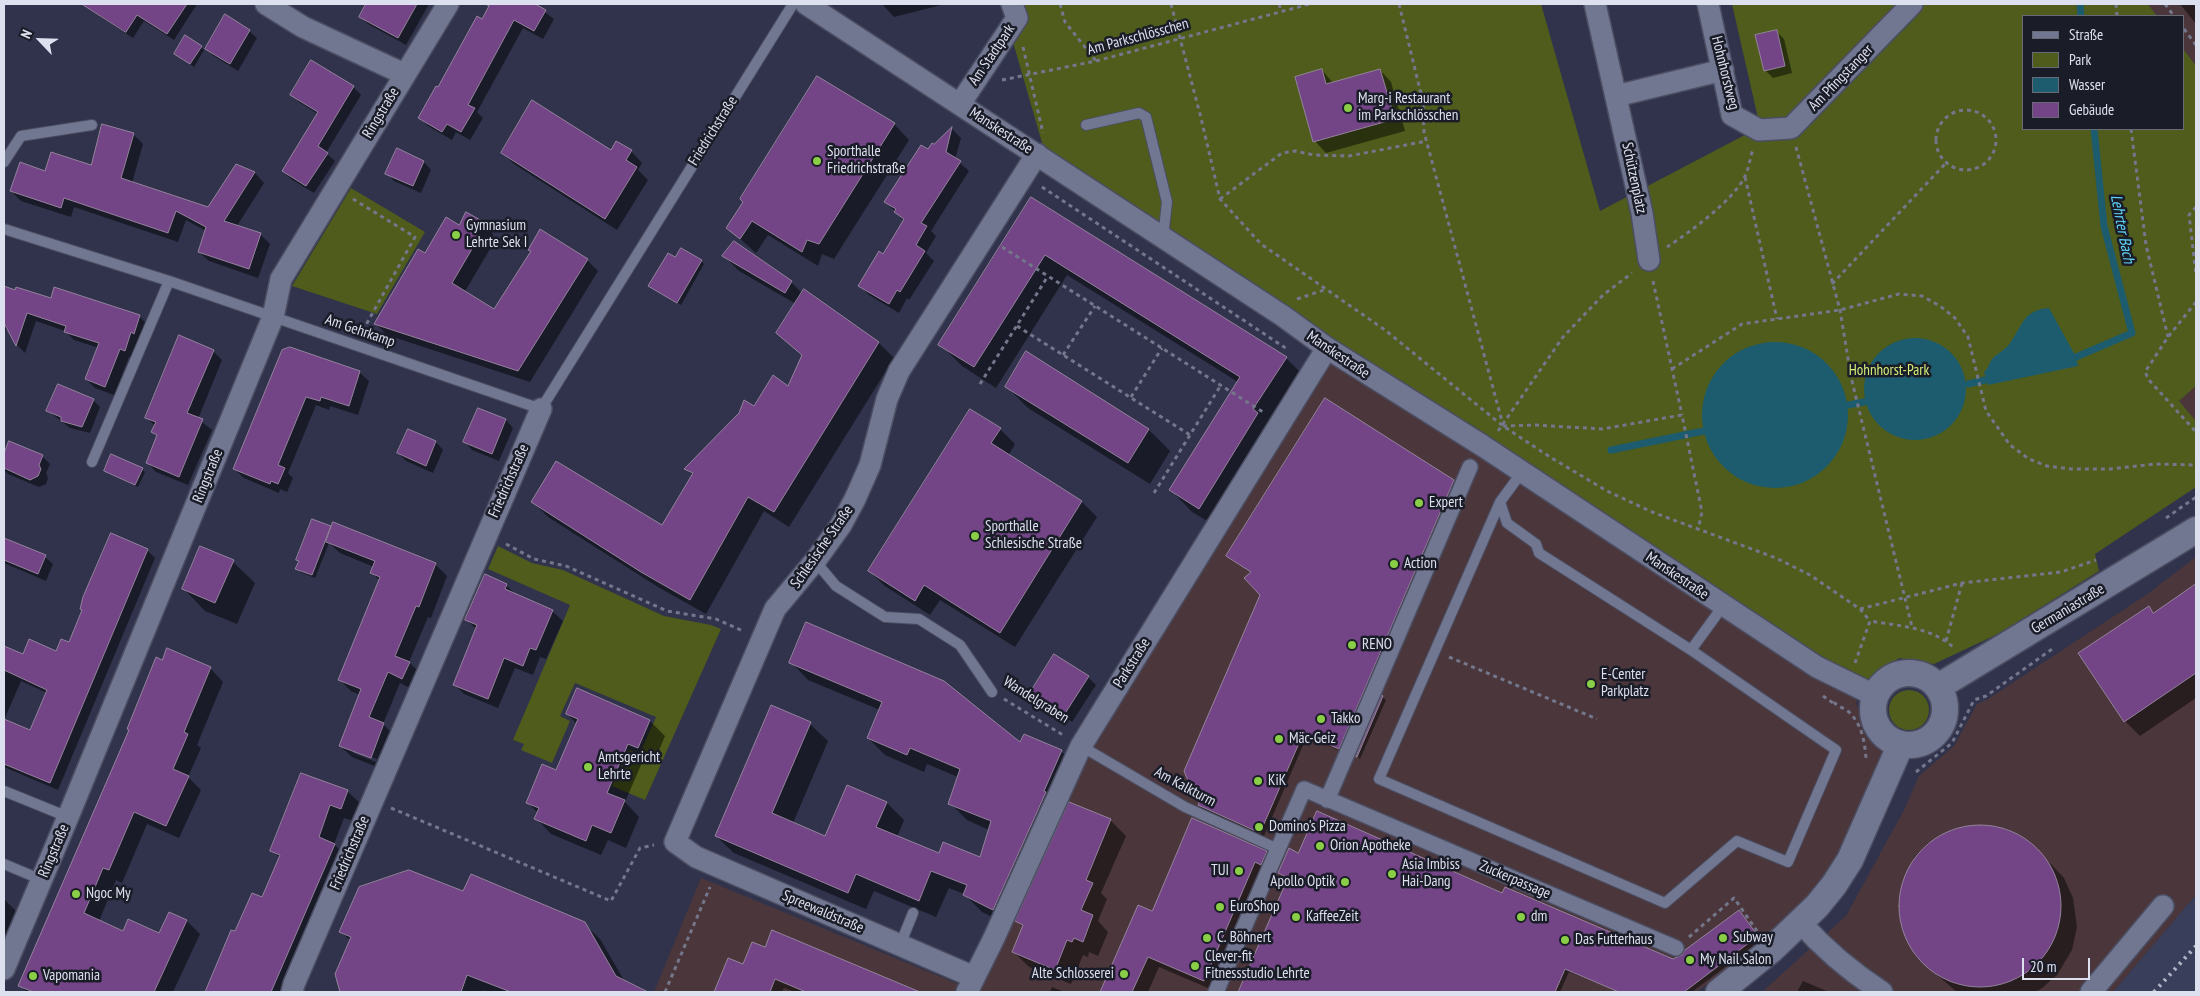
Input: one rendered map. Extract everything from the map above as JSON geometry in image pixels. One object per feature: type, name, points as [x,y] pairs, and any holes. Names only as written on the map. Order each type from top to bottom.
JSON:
[{"type":"street","points":[[266,4],[303,27],[404,74]]},
{"type":"street","name":"Ringstraße","points":[[4,969],[273,317],[281,279],[448,4]]},
{"type":"street","name":"Manskestraße","points":[[806,4],[965,95],[1042,158],[1283,316],[1326,348],[1483,446],[1818,667],[1876,696]]},
{"type":"street","name":"Schützenplatz","points":[[1595,4],[1642,214],[1649,260]]},
{"type":"street","name":"Hohnhorstweg","points":[[1708,4],[1732,115],[1759,130]]},
{"type":"street","name":"Am Pfingstanger","points":[[1791,128],[1912,4]]},
{"type":"street","name":"Am Stadtpark","points":[[965,95],[1014,11]]},
{"type":"street","points":[[1616,96],[1723,70]]},
{"type":"street","points":[[1759,130],[1791,128]]},
{"type":"street","name":"Schlesische Straße","points":[[674,842],[775,609],[816,561],[841,525],[859,491],[870,465],[888,399],[899,371],[985,236],[1042,158]]},
{"type":"street","name":"Parkstraße","points":[[970,985],[994,938],[1081,746],[1326,348]]},
{"type":"street","name":"Friedrichstraße","points":[[292,992],[372,800],[541,409]]},
{"type":"street","points":[[1327,800],[1470,467]]},
{"type":"street","name":"Germaniastraße","points":[[1938,687],[2196,530]]},
{"type":"street","points":[[1916,673],[1927,677],[1938,687],[1945,706],[1944,719],[1940,728],[1923,742],[1913,745],[1901,744],[1887,738],[1879,729],[1873,707],[1880,688],[1889,679],[1900,674],[1916,673]]},
{"type":"street","points":[[1719,992],[1771,950],[1834,885],[1850,860],[1901,744]]},
{"type":"street","name":"Zuckerpassage","points":[[1216,992],[1304,789],[1676,948]]},
{"type":"street","name":"Spreewaldstraße","points":[[674,842],[696,858],[900,945],[970,985]]},
{"type":"street","points":[[2091,992],[2163,906]]},
{"type":"street","points":[[1800,922],[1822,947],[1862,979],[1882,992]]},
{"type":"lane","name":"Friedrichstraße","points":[[541,409],[793,4]]},
{"type":"lane","points":[[1086,125],[1139,113],[1146,116],[1167,202],[1163,238]]},
{"type":"lane","points":[[4,162],[21,136],[92,125]]},
{"type":"lane","name":"Am Gehrkamp","points":[[4,229],[169,281],[541,409]]},
{"type":"lane","points":[[92,462],[169,281]]},
{"type":"lane","points":[[1500,502],[1508,523],[1536,544],[1539,554],[1692,650],[1836,750],[1788,862],[1738,841],[1664,903],[1379,779],[1500,502],[1522,472]]},
{"type":"lane","name":"Wandelgraben","points":[[816,561],[836,586],[885,617],[919,619],[960,645],[992,692]]},
{"type":"lane","points":[[1692,650],[1723,606]]},
{"type":"lane","name":"Am Kalkturm","points":[[1081,746],[1185,807],[1278,849]]},
{"type":"lane","points":[[4,791],[68,817]]},
{"type":"lane","points":[[4,864],[42,880]]},
{"type":"lane","points":[[900,945],[913,913]]},
{"type":"path","points":[[1060,4],[1065,22],[1096,61]]},
{"type":"path","points":[[1171,4],[1220,199],[1261,244],[1385,330],[1503,426],[1607,491],[1652,512],[1776,558],[1810,575],[1860,609],[1870,621],[1912,628],[1946,641],[1960,654],[1986,696],[1974,700],[1952,743],[1916,772],[1912,778]]},
{"type":"path","points":[[1279,4],[1281,11]]},
{"type":"path","name":"Am Parkschlösschen","points":[[965,95],[1029,75],[1096,61],[1310,4]]},
{"type":"path","points":[[1400,4],[1423,102],[1426,141],[1503,426]]},
{"type":"path","points":[[2165,4],[2173,15]]},
{"type":"path","points":[[1014,11],[1029,75],[1042,158]]},
{"type":"path","points":[[2185,30],[2196,45]]},
{"type":"path","points":[[1965,109],[1975,111],[1984,116],[1994,130],[1996,140],[1992,155],[1986,163],[1970,170],[1959,170],[1946,163],[1938,153],[1936,139],[1938,128],[1946,117],[1955,111],[1965,109]]},
{"type":"path","points":[[1791,128],[1840,310],[1851,377],[1912,628]]},
{"type":"path","points":[[1483,446],[1503,426],[1563,337],[1603,295],[1690,232],[1730,196],[1745,177],[1759,130]]},
{"type":"path","points":[[2132,130],[2146,245],[2168,337]]},
{"type":"path","points":[[1220,199],[1282,153],[1295,151],[1314,156],[1349,156],[1426,141]]},
{"type":"path","points":[[1832,284],[1946,163]]},
{"type":"path","points":[[1745,177],[1777,319]]},
{"type":"path","points":[[336,188],[415,237],[355,345]]},
{"type":"path","points":[[2196,207],[2189,215],[2196,275]]},
{"type":"path","points":[[985,236],[1280,423]]},
{"type":"path","points":[[1649,260],[1702,512],[1698,530]]},
{"type":"path","points":[[980,384],[1048,276]]},
{"type":"path","points":[[1283,316],[1295,300],[1328,289]]},
{"type":"path","points":[[1672,369],[1742,324],[1840,310],[1899,294],[1922,296],[1940,306],[1955,318],[1968,337],[1986,411],[2010,445],[2029,459],[2048,466],[2110,469],[2155,464],[2196,465]]},
{"type":"path","points":[[2196,302],[2168,337],[2145,372],[2149,380],[2196,432]]},
{"type":"path","points":[[1063,355],[1095,306]]},
{"type":"path","points":[[1017,326],[1190,435]]},
{"type":"path","points":[[1130,397],[1162,348]]},
{"type":"path","points":[[1154,493],[1221,385]]},
{"type":"path","points":[[1503,426],[1535,425],[1602,429],[1682,415]]},
{"type":"path","points":[[486,534],[534,559],[566,566],[667,611],[716,619],[761,639]]},
{"type":"path","points":[[1860,609],[1962,583],[2061,572],[2094,561]]},
{"type":"path","points":[[1946,641],[1962,583]]},
{"type":"path","points":[[1845,682],[1854,665],[1870,621]]},
{"type":"path","points":[[1434,650],[1597,719]]},
{"type":"path","name":"Wandelgraben","points":[[992,692],[1081,746]]},
{"type":"path","points":[[372,800],[611,901],[640,848],[674,842]]},
{"type":"path","points":[[665,992],[718,867]]},
{"type":"path","points":[[1676,948],[1734,898],[1755,928]]},
{"type":"shaded area","points":[[2148,4],[2196,4],[2196,66],[2185,51],[2185,15],[2156,15]]},
{"type":"shaded area","points":[[1341,345],[1865,684],[1856,703],[1870,735],[1885,753],[1847,848],[1789,919],[1697,992],[654,992],[701,878],[963,986],[1073,753]]},
{"type":"shaded area","points":[[2196,386],[2196,421],[2179,401]]},
{"type":"shaded area","points":[[2196,557],[2196,895],[2113,992],[1762,992],[1846,916],[1904,810],[1919,776],[1954,746],[1977,704],[1988,699],[2146,595]]},
{"type":"shaded area","points":[[2196,895],[2196,992],[2113,992]]},
{"type":"green space","name":"Hohnhorst-Park","points":[[1002,4],[1541,4],[1600,211],[1760,127],[1732,4],[2148,4],[2156,15],[2022,15],[2022,130],[2185,130],[2185,51],[2196,66],[2196,386],[2179,401],[2196,421],[2196,487],[2095,554],[2099,571],[2000,633],[1934,664],[1899,658],[1865,684],[1045,153]]},
{"type":"green space","points":[[351,188],[425,232],[377,314],[292,286]]},
{"type":"green space","points":[[498,546],[532,563],[563,570],[664,616],[711,625],[721,629],[645,800],[612,786],[629,750],[640,753],[656,717],[575,683],[560,716],[570,721],[552,763],[521,750],[524,744],[513,740],[570,605],[488,569]]},
{"type":"green space","points":[[1913,690],[1920,693],[1926,699],[1929,710],[1928,718],[1920,727],[1913,730],[1905,730],[1898,727],[1890,718],[1889,706],[1892,699],[1901,691]]},
{"type":"water","points":[[2049,308],[2076,357],[2078,366],[1988,385],[1984,372],[1992,359],[2008,345],[2029,315],[2040,309]]},
{"type":"water","points":[[1915,338],[1935,342],[1951,353],[1962,369],[1966,389],[1962,409],[1951,425],[1935,436],[1915,440],[1895,436],[1879,425],[1868,409],[1864,389],[1868,369],[1879,353],[1895,342]]},
{"type":"water","points":[[1775,342],[1803,348],[1827,363],[1842,387],[1848,415],[1842,443],[1827,467],[1803,482],[1775,488],[1747,482],[1723,467],[1708,443],[1702,415],[1708,387],[1723,363],[1747,348]]},
{"type":"building","points":[[82,4],[187,4],[167,34],[137,15],[126,32]]},
{"type":"building","points":[[366,4],[417,4],[398,38],[359,17]]},
{"type":"building","points":[[485,4],[535,4],[546,10],[534,31],[514,20],[468,105],[475,108],[461,132],[447,124],[442,132],[418,118],[436,86],[438,87],[477,16],[482,19],[489,6]]},
{"type":"building","points":[[225,14],[250,30],[230,64],[205,49]]},
{"type":"building","points":[[1777,30],[1785,66],[1764,71],[1755,35]]},
{"type":"building","points":[[185,35],[202,46],[190,64],[174,54]]},
{"type":"building","points":[[311,60],[354,86],[318,146],[328,153],[306,186],[282,171],[318,112],[290,95]]},
{"type":"building","points":[[1322,69],[1326,84],[1380,69],[1395,119],[1313,142],[1295,77]]},
{"type":"building","name":"Sporthalle Friedrichstraße","points":[[817,76],[895,123],[819,244],[807,240],[802,252],[752,221],[740,239],[726,228],[743,202],[740,199]]},
{"type":"building","points":[[532,100],[611,150],[616,141],[632,150],[626,160],[637,167],[605,219],[501,153]]},
{"type":"building","points":[[102,124],[134,133],[121,178],[208,207],[236,164],[255,172],[224,221],[261,233],[249,269],[198,252],[206,227],[176,211],[168,233],[64,198],[61,208],[10,191],[20,162],[45,171],[51,152],[91,165]]},
{"type":"building","points":[[952,127],[946,152],[961,161],[921,223],[927,226],[916,245],[925,251],[900,292],[897,290],[889,304],[858,286],[879,251],[883,254],[904,219],[894,212],[896,209],[884,202],[921,145],[928,149],[932,143],[934,144]]},
{"type":"building","points":[[397,148],[424,161],[413,186],[385,174]]},
{"type":"building","points":[[1031,197],[1287,357],[1253,409],[1258,413],[1199,509],[1169,490],[1240,377],[1045,255],[974,367],[938,345]]},
{"type":"building","name":"Gymnasium Lehrte Sek I","points":[[466,212],[482,221],[475,234],[479,237],[452,283],[494,309],[531,251],[528,250],[540,229],[588,259],[518,371],[374,324],[418,249],[425,253],[446,217],[459,225]]},
{"type":"building","points":[[734,241],[792,281],[785,293],[722,256]]},
{"type":"building","points":[[681,248],[702,260],[677,303],[648,286],[668,253],[675,257]]},
{"type":"building","points":[[4,286],[15,290],[16,287],[51,298],[54,287],[140,315],[134,334],[131,332],[125,351],[120,349],[105,387],[85,379],[99,343],[64,332],[66,326],[27,313],[16,346],[4,323]]},
{"type":"building","points":[[804,289],[879,342],[774,512],[748,497],[690,600],[641,572],[531,502],[556,461],[662,525],[693,473],[684,469],[739,413],[744,400],[754,406],[773,375],[788,386],[802,355],[776,333]]},
{"type":"building","points":[[179,335],[214,350],[187,413],[203,419],[179,477],[146,463],[157,435],[151,432],[156,422],[145,418]]},
{"type":"building","points":[[290,347],[360,371],[349,406],[321,397],[320,401],[306,397],[278,465],[285,468],[278,484],[271,481],[270,484],[233,469],[282,350]]},
{"type":"building","points":[[1026,351],[1149,429],[1128,463],[1005,387]]},
{"type":"building","points":[[58,384],[94,399],[82,427],[61,421],[61,417],[46,411]]},
{"type":"building","points":[[1325,398],[1454,480],[1339,749],[1303,734],[1260,833],[1198,805],[1200,801],[1189,796],[1192,790],[1184,771],[1260,595],[1244,578],[1251,572],[1226,556]]},
{"type":"building","points":[[478,408],[506,419],[492,454],[463,442]]},
{"type":"building","name":"Sporthalle Schlesische Straße","points":[[970,409],[1001,428],[991,443],[1082,501],[1000,633],[924,585],[915,601],[868,571]]},
{"type":"building","points":[[408,429],[436,441],[426,466],[397,453]]},
{"type":"building","points":[[9,441],[43,455],[39,465],[41,469],[38,476],[30,480],[4,468],[4,454]]},
{"type":"building","points":[[111,454],[143,468],[135,485],[104,471]]},
{"type":"building","points":[[312,519],[331,526],[312,575],[295,569],[299,561],[296,560]]},
{"type":"building","points":[[333,522],[436,563],[419,607],[416,606],[395,656],[410,662],[402,679],[388,672],[369,717],[384,723],[371,758],[339,746],[361,689],[338,680],[380,577],[370,573],[375,561],[326,542]]},
{"type":"building","points":[[111,533],[148,549],[50,783],[4,764],[4,719],[30,730],[47,690],[4,670],[4,646],[23,654],[29,639],[56,651],[61,639],[69,642],[82,610],[80,609],[83,597]]},
{"type":"building","points":[[4,538],[46,555],[38,574],[4,560]]},
{"type":"building","points":[[200,546],[234,560],[215,603],[182,589]]},
{"type":"building","points":[[485,574],[507,584],[505,589],[553,610],[536,650],[530,648],[523,666],[504,658],[488,699],[453,685],[477,625],[465,620]]},
{"type":"building","points":[[2196,584],[2196,673],[2124,722],[2078,653],[2149,606],[2153,613]]},
{"type":"building","points":[[806,622],[944,681],[1020,742],[1024,734],[1062,750],[1044,791],[1046,792],[993,910],[963,895],[967,885],[931,871],[919,901],[856,874],[848,893],[715,836],[771,705],[811,722],[772,813],[825,836],[847,785],[887,802],[876,827],[939,853],[943,842],[980,857],[991,821],[948,804],[960,769],[910,748],[907,755],[867,738],[882,702],[789,663]]},
{"type":"building","points":[[167,648],[211,667],[184,732],[188,734],[173,769],[189,776],[166,826],[134,812],[109,870],[103,868],[84,913],[123,931],[128,919],[159,933],[169,912],[187,920],[154,992],[34,992],[18,986],[129,730],[127,729],[156,657],[162,660]]},
{"type":"building","points":[[1054,654],[1089,676],[1064,715],[1030,693]]},
{"type":"building","name":"Amtsgericht Lehrte","points":[[577,688],[650,720],[638,748],[628,744],[607,793],[625,800],[611,833],[592,825],[586,841],[534,819],[539,808],[526,803],[542,764],[556,770],[578,719],[566,714]]},
{"type":"building","points":[[1382,695],[1383,696],[1356,757]]},
{"type":"building","points":[[301,773],[348,790],[341,809],[330,805],[319,837],[335,844],[271,992],[205,992],[231,930],[235,931],[252,893],[262,897],[280,855],[270,851]]},
{"type":"building","points":[[1069,802],[1111,819],[1086,880],[1093,883],[1081,910],[1093,915],[1083,942],[1074,938],[1072,942],[1067,940],[1055,970],[1012,952],[1023,925],[1015,921]]},
{"type":"building","points":[[1317,811],[1502,893],[1505,887],[1673,959],[1682,955],[1685,950],[1739,910],[1758,936],[1684,992],[1619,992],[1565,969],[1555,992],[1238,992],[1288,878],[1278,873],[1289,848],[1298,853]]},
{"type":"building","points":[[1192,818],[1267,851],[1261,865],[1255,862],[1204,981],[1148,957],[1132,992],[1100,992],[1138,905],[1152,911]]},
{"type":"building","points":[[1988,825],[2004,828],[2018,834],[2038,848],[2048,861],[2058,882],[2061,906],[2058,930],[2048,951],[2038,964],[2025,974],[2004,984],[1972,987],[1956,984],[1942,978],[1928,969],[1917,958],[1902,930],[1899,898],[1902,882],[1908,868],[1917,854],[1928,843],[1956,828]]},
{"type":"building","points":[[409,870],[463,891],[471,874],[585,922],[616,976],[648,992],[511,992],[467,975],[461,992],[340,992],[335,974],[351,937],[339,932],[359,887]]},
{"type":"building","points":[[772,930],[920,992],[806,992],[775,979],[770,992],[714,992],[728,958],[743,964],[752,942],[765,947]]},
{"type":"waterway","name":"Lehrter Bach","points":[[2080,4],[2081,15]]},
{"type":"waterway","name":"Lehrter Bach","points":[[2076,357],[2132,333],[2104,226],[2094,130]]},
{"type":"waterway","points":[[1968,384],[1985,380]]},
{"type":"waterway","points":[[1848,405],[1864,402]]},
{"type":"waterway","points":[[1611,450],[1704,431]]},
{"type":"railway","points":[[2154,992],[2196,946]]},
{"type":"place","name":"Marg-i Restaurant im Parkschlösschen","points":[[1348,108]]},
{"type":"place","name":"Sporthalle Friedrichstraße","points":[[817,161]]},
{"type":"place","name":"Gymnasium Lehrte Sek I","points":[[456,235]]},
{"type":"place","name":"Expert","points":[[1419,503]]},
{"type":"place","name":"Sporthalle Schlesische Straße","points":[[975,536]]},
{"type":"place","name":"Action","points":[[1394,564]]},
{"type":"place","name":"RENO","points":[[1352,645]]},
{"type":"place","name":"E-Center Parkplatz","points":[[1591,684]]},
{"type":"place","name":"Takko","points":[[1321,719]]},
{"type":"place","name":"Mäc-Geiz","points":[[1279,739]]},
{"type":"place","name":"Amtsgericht Lehrte","points":[[588,767]]},
{"type":"place","name":"KiK","points":[[1258,781]]},
{"type":"place","name":"Domino's Pizza","points":[[1259,827]]},
{"type":"place","name":"Orion Apotheke","points":[[1320,846]]},
{"type":"place","name":"TUI","points":[[1239,871]]},
{"type":"place","name":"Asia Imbiss Hai-Dang","points":[[1392,874]]},
{"type":"place","name":"Apollo Optik","points":[[1345,882]]},
{"type":"place","name":"Ngoc My","points":[[76,894]]},
{"type":"place","name":"EuroShop","points":[[1220,907]]},
{"type":"place","name":"KaffeeZeit","points":[[1296,917]]},
{"type":"place","name":"dm","points":[[1521,917]]},
{"type":"place","name":"C. Böhnert","points":[[1207,938]]},
{"type":"place","name":"Subway","points":[[1723,938]]},
{"type":"place","name":"Das Futterhaus","points":[[1565,940]]},
{"type":"place","name":"My Nail Salon","points":[[1690,960]]},
{"type":"place","name":"Clever-fit Fitnessstudio Lehrte","points":[[1195,966]]},
{"type":"place","name":"Alte Schlosserei","points":[[1124,974]]},
{"type":"place","name":"Vapomania","points":[[33,976]]}]
